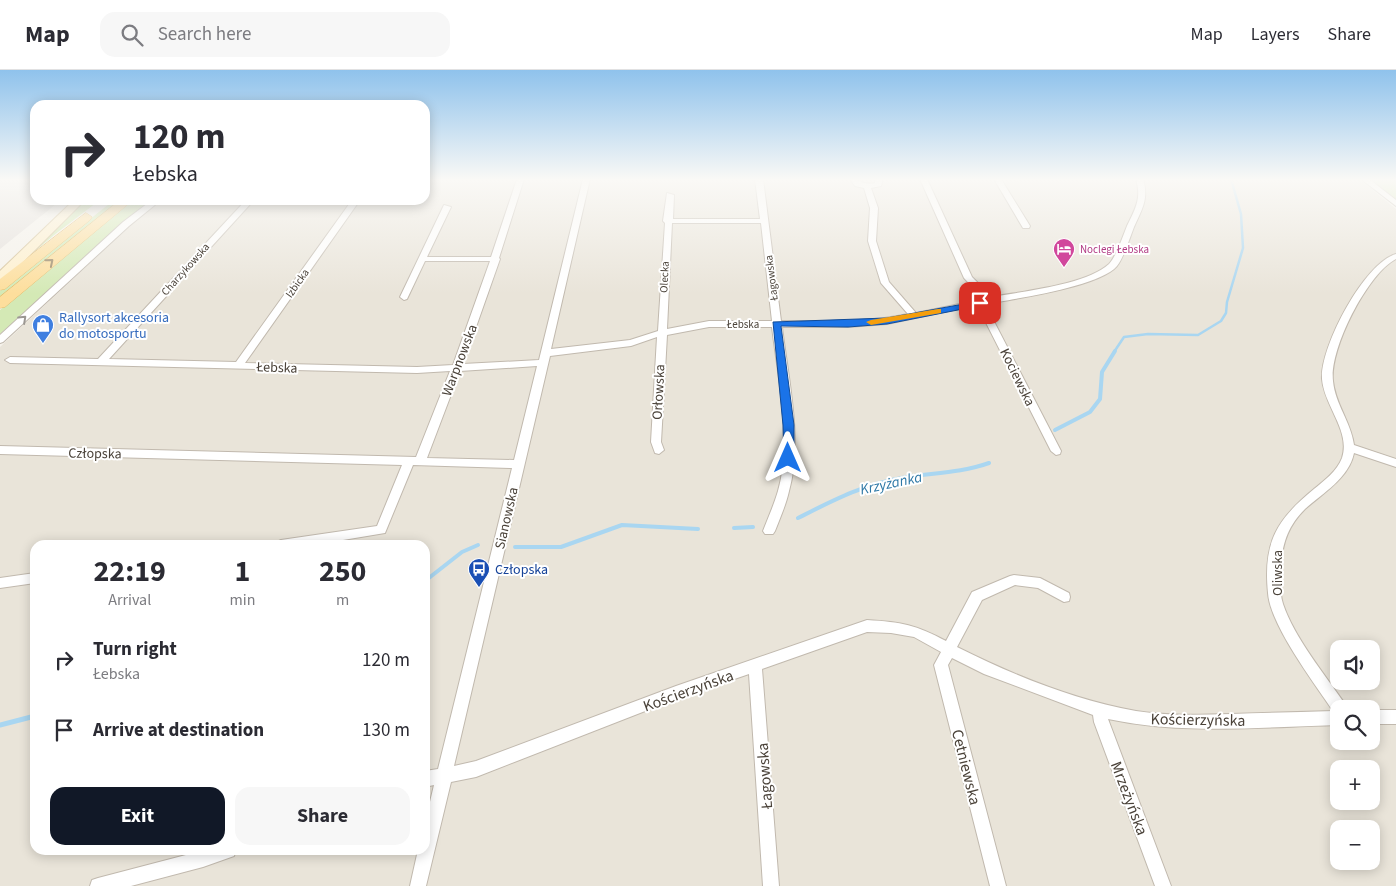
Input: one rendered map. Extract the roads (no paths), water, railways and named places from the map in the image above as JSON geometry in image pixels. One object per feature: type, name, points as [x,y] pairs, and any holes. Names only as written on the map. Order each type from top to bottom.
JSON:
[{"type":"main road","points":[[0,286],[87,217]]},
{"type":"main road","points":[[0,304],[106,217]]},
{"type":"street","points":[[0,278],[62,217]]},
{"type":"street","points":[[0,340],[135,217]]},
{"type":"street","name":"Charzykowska","points":[[101,362],[234,217]]},
{"type":"street","name":"Izbicka","points":[[238,366],[344,217]]},
{"type":"street","points":[[404,297],[442,217]]},
{"type":"street","name":"Warpnowska","points":[[314,540],[381,530],[457,367],[509,217]]},
{"type":"street","name":"Sianowska","points":[[430,835],[578,217]]},
{"type":"street","name":"Olecka","points":[[661,333],[667,217]]},
{"type":"street","name":"Łagowska","points":[[764,217],[788,436],[784,490],[769,532]]},
{"type":"street","points":[[873,217],[872,240],[885,283],[914,316]]},
{"type":"street","points":[[940,217],[968,278],[990,301]]},
{"type":"street","points":[[1020,217],[1026,226]]},
{"type":"street","name":"Łebska","points":[[10,360],[417,370],[544,358],[631,343],[661,333],[709,324],[848,324],[887,321],[1081,282],[1099,274],[1114,264],[1135,217]]},
{"type":"street","points":[[667,221],[764,221]]},
{"type":"street","points":[[1396,256],[1386,259],[1370,278],[1335,344],[1328,366],[1328,384],[1332,400],[1350,448],[1396,463]]},
{"type":"street","points":[[423,260],[496,259]]},
{"type":"street","name":"Kociewska","points":[[980,303],[985,309],[1056,451]]},
{"type":"street","name":"Orłowska","points":[[659,450],[656,442],[661,333]]},
{"type":"street","name":"Oliwska","points":[[1334,700],[1282,617],[1274,597],[1276,544],[1287,522],[1342,470],[1350,448]]},
{"type":"street","name":"Człopska","points":[[0,450],[519,464]]},
{"type":"street","points":[[0,583],[30,579]]},
{"type":"street","points":[[950,650],[977,596],[1014,580],[1040,583],[1064,597]]},
{"type":"street","name":"Kościerzyńska","points":[[430,778],[476,769],[676,693],[867,626],[891,627],[916,632],[989,670],[1099,710],[1137,718],[1180,722],[1330,718]]},
{"type":"street","name":"Cetniewska","points":[[950,650],[941,665],[998,886]]},
{"type":"street","name":"Łagowska","points":[[755,666],[770,886]]},
{"type":"street","name":"Mrzeżyńska","points":[[1099,710],[1101,722],[1163,886]]},
{"type":"street","points":[[1380,717],[1396,717]]},
{"type":"street","points":[[100,886],[214,855]]},
{"type":"street","name":"Sianowska","points":[[418,886],[425,855]]},
{"type":"waterway","name":"Krzyżanka","points":[[1114,352],[1124,337],[1148,334],[1198,335],[1221,321],[1226,313],[1227,302],[1243,248],[1241,217]]},
{"type":"waterway","name":"Krzyżanka","points":[[1055,430],[1090,412],[1100,399],[1102,372],[1115,351]]},
{"type":"waterway","name":"Krzyżanka","points":[[798,518],[823,505],[874,484],[902,478],[968,469],[989,463]]},
{"type":"waterway","name":"Krzyżanka","points":[[515,547],[561,547],[622,525],[698,529]]},
{"type":"waterway","name":"Krzyżanka","points":[[734,528],[753,527]]},
{"type":"waterway","name":"Krzyżanka","points":[[430,577],[462,552],[478,545]]},
{"type":"waterway","name":"Krzyżanka","points":[[0,725],[30,717]]},
{"type":"place","name":"Noclegi Łebska","points":[[1064,268]]},
{"type":"place","name":"Rallysort akcesoria do motosportu","points":[[43,344]]},
{"type":"place","name":"Człopska","points":[[479,588]]}]
